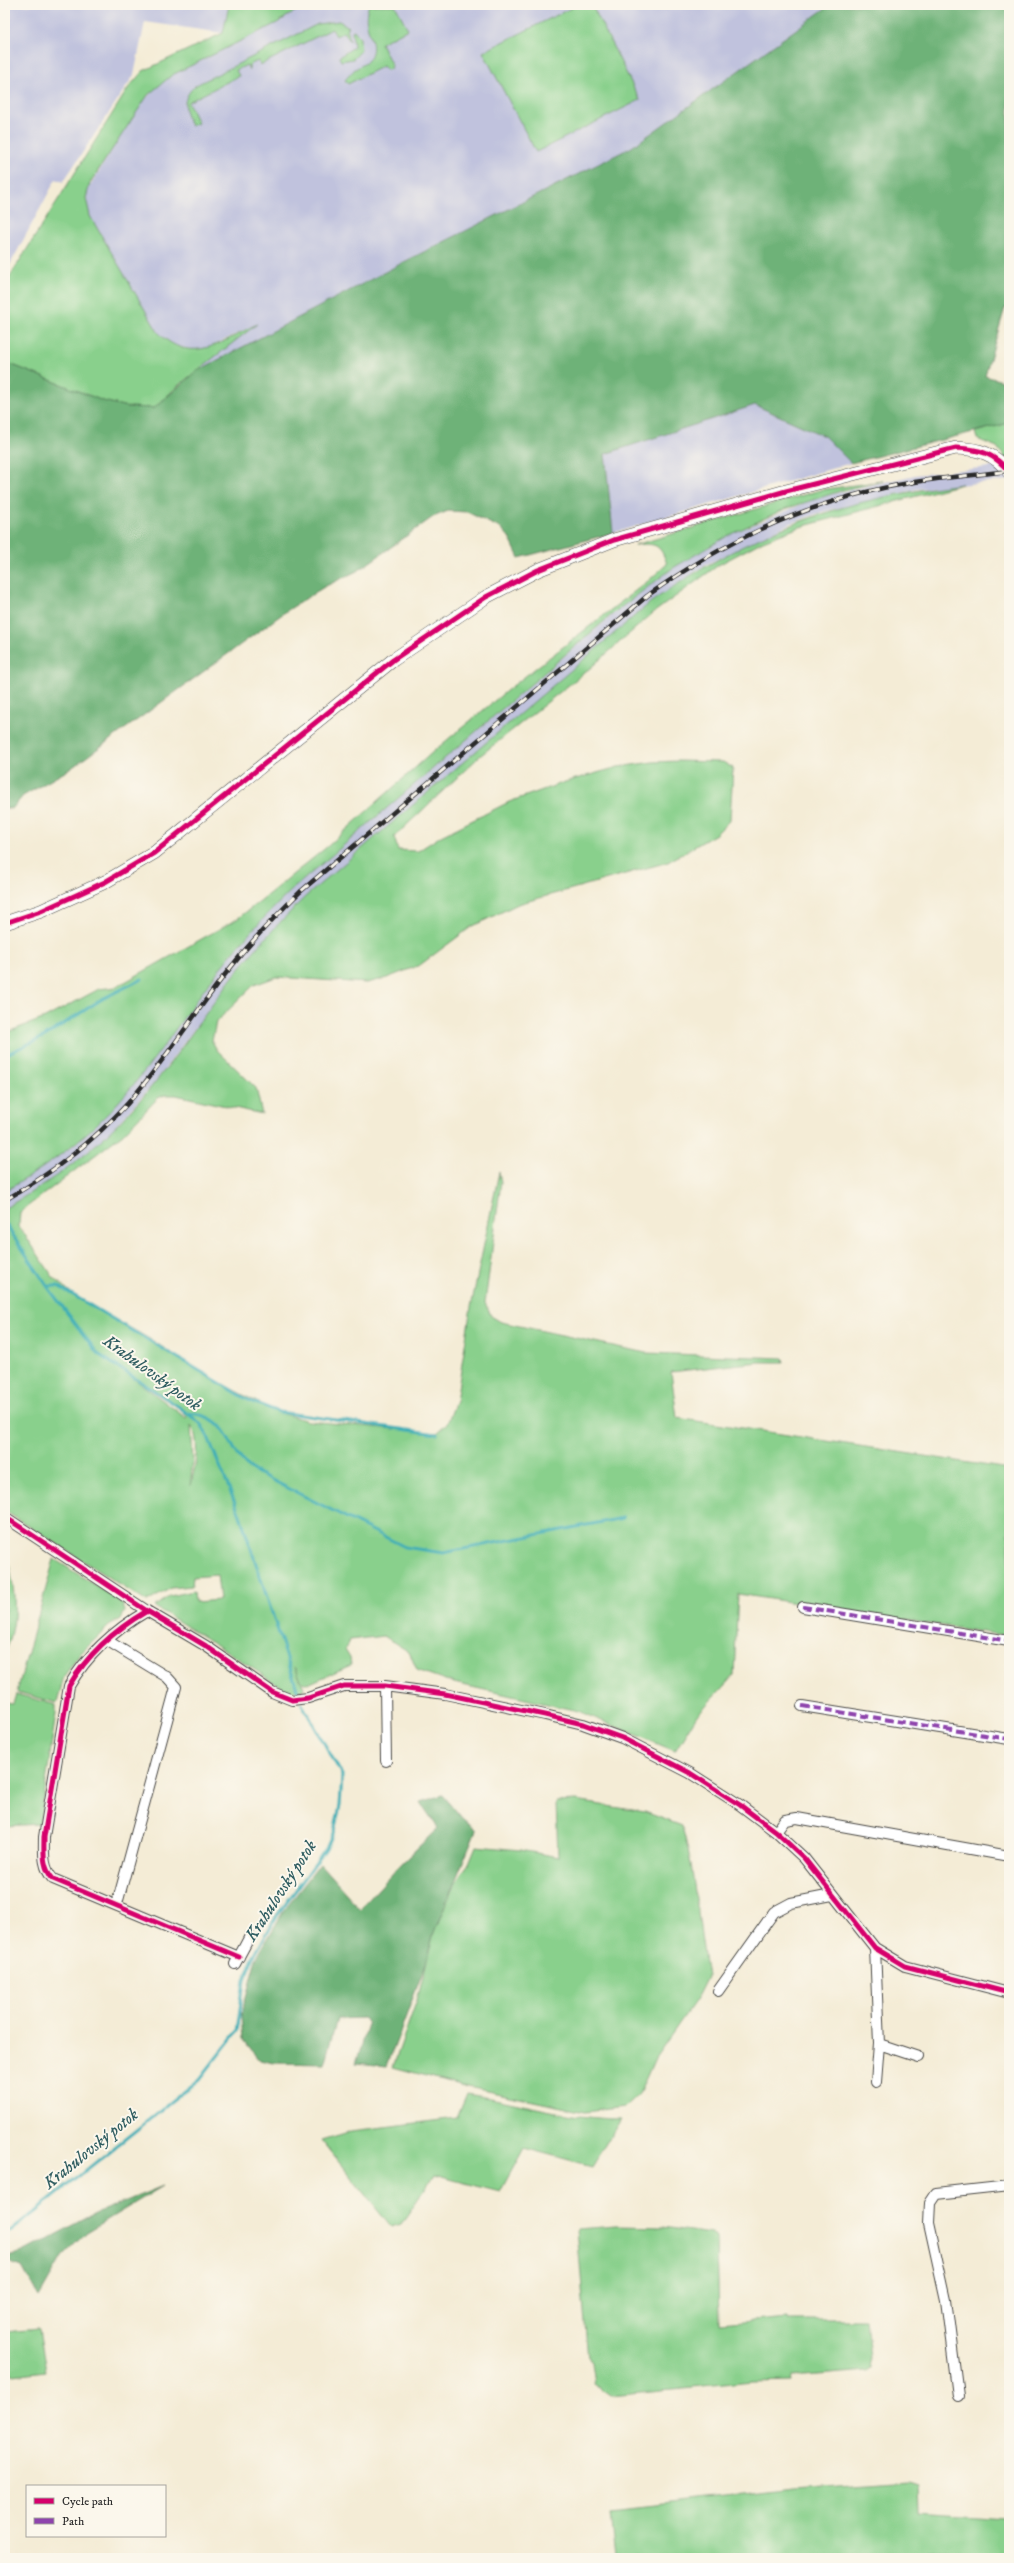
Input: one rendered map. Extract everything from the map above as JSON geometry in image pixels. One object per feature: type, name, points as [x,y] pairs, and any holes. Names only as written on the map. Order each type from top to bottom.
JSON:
[{"type":"street","points":[[5,923],[41,911],[105,882],[154,853],[393,660],[473,605],[538,570],[622,538],[786,491],[956,448],[976,449],[988,452],[1009,472]]},
{"type":"street","points":[[5,1517],[147,1611],[206,1646],[272,1692],[292,1700],[308,1698],[344,1686],[384,1686],[444,1694],[589,1726],[622,1738],[690,1773],[740,1804],[776,1832],[804,1858],[832,1896],[875,1948],[905,1966],[1009,1992]]},
{"type":"street","points":[[803,1608],[1009,1641]]},
{"type":"street","points":[[147,1611],[126,1624],[108,1641],[77,1672],[69,1686],[47,1815],[44,1859],[47,1872],[53,1879],[117,1904],[237,1960],[250,1936]]},
{"type":"street","points":[[108,1641],[167,1677],[176,1687],[117,1904]]},
{"type":"street","points":[[384,1686],[386,1760]]},
{"type":"street","points":[[802,1706],[1009,1740]]},
{"type":"street","points":[[776,1832],[785,1820],[797,1818],[1009,1856]]},
{"type":"street","points":[[718,1991],[774,1912],[790,1902],[832,1896]]},
{"type":"street","points":[[875,1948],[879,2044],[876,2082]]},
{"type":"street","points":[[879,2044],[918,2057]]},
{"type":"street","points":[[958,2396],[946,2300],[929,2223],[930,2202],[936,2194],[1009,2186]]},
{"type":"shaded area","points":[[5,5],[229,5],[223,33],[145,22],[134,75],[63,182],[56,179],[5,274]]},
{"type":"shaded area","points":[[305,5],[830,5],[632,147],[404,262],[197,371],[255,325],[210,347],[197,350],[175,346],[166,340],[158,332],[90,216],[87,207],[87,190],[142,103],[159,84],[172,75],[277,23]]},
{"type":"shaded area","points":[[755,405],[824,436],[851,463],[613,533],[605,454]]},
{"type":"shaded area","points":[[1009,465],[1009,480],[917,489],[822,512],[791,523],[705,565],[651,602],[305,897],[279,923],[233,976],[155,1082],[109,1133],[60,1174],[5,1208],[5,1191],[51,1162],[74,1145],[122,1098],[221,967],[268,912],[295,887],[642,590],[697,552],[729,535],[817,498],[915,475]]},
{"type":"green space","points":[[229,5],[305,5],[277,23],[172,75],[148,95],[90,183],[86,198],[90,216],[158,332],[170,342],[183,348],[207,348],[257,324],[180,384],[154,408],[127,407],[103,401],[5,362],[5,284],[129,87],[143,71],[223,33]]},
{"type":"green space","points":[[369,5],[395,5],[408,29],[381,43],[392,66],[390,69],[387,70],[383,66],[348,84],[345,80],[354,70],[369,59],[372,52],[372,40],[366,21]]},
{"type":"green space","points":[[577,5],[592,5],[640,100],[536,152],[483,52]]},
{"type":"green space","points":[[830,5],[1009,5],[1009,309],[1005,308],[985,376],[1009,383],[1009,423],[851,463],[824,436],[755,405],[605,454],[613,533],[519,558],[509,537],[502,529],[467,512],[448,511],[433,517],[359,570],[324,587],[288,610],[70,769],[23,796],[12,809],[5,808],[5,362],[103,401],[127,407],[154,408],[197,371],[404,262],[632,147]]},
{"type":"green space","points":[[339,21],[349,27],[347,28],[350,41],[344,32],[336,36],[332,29],[260,65],[258,61],[249,65],[249,70],[247,65],[236,70],[239,76],[188,102],[198,123],[191,126],[186,115],[185,104],[188,95],[196,85],[318,24]]},
{"type":"green space","points":[[354,30],[360,38],[361,51],[353,59],[341,61],[339,57],[354,47],[352,31]]},
{"type":"green space","points":[[1009,423],[1009,463],[997,447],[977,439],[975,432]]},
{"type":"green space","points":[[883,481],[844,490],[785,509],[729,535],[673,568],[615,612],[295,887],[230,956],[149,1065],[110,1111],[68,1149],[5,1191],[5,1033],[45,1018],[99,989],[116,987],[237,919],[328,846],[435,750],[510,688],[648,581],[667,564],[662,552],[656,546],[648,544],[635,545],[820,490]]},
{"type":"green space","points":[[962,484],[800,527],[763,541],[720,564],[653,613],[589,669],[481,755],[394,837],[398,850],[418,851],[441,836],[509,802],[565,782],[618,767],[653,762],[678,761],[723,762],[733,768],[730,820],[716,834],[668,862],[518,904],[471,927],[420,965],[387,978],[367,983],[276,977],[254,985],[216,1022],[212,1041],[217,1050],[256,1088],[262,1114],[176,1095],[165,1095],[158,1098],[123,1134],[20,1212],[19,1226],[53,1277],[76,1297],[153,1341],[207,1376],[274,1411],[308,1421],[437,1433],[447,1424],[456,1401],[471,1307],[499,1172],[501,1182],[485,1303],[491,1316],[501,1322],[646,1353],[783,1358],[784,1362],[759,1362],[671,1372],[677,1418],[1009,1469],[1009,1636],[738,1594],[734,1675],[697,1715],[675,1751],[578,1711],[454,1683],[417,1670],[409,1652],[384,1636],[350,1640],[345,1649],[350,1657],[351,1665],[308,1684],[302,1682],[295,1667],[304,1688],[302,1691],[287,1691],[225,1650],[155,1607],[170,1596],[194,1591],[195,1602],[220,1600],[217,1575],[193,1577],[192,1586],[171,1588],[147,1602],[5,1511],[5,1208],[23,1198],[57,1175],[89,1151],[119,1123],[147,1093],[249,957],[276,926],[305,897],[651,602],[688,577],[761,537],[837,509],[918,490]],"holes":[[[133,1378],[182,1410],[187,1417],[186,1418]],[[191,1425],[196,1439],[196,1456],[190,1486],[193,1462]]]},
{"type":"green space","points":[[5,1551],[13,1589],[14,1615],[13,1628],[5,1652]]},
{"type":"green space","points":[[54,1559],[122,1602],[125,1611],[121,1619],[109,1626],[80,1654],[64,1676],[57,1703],[17,1692]]},
{"type":"green space","points":[[16,1694],[56,1705],[56,1713],[40,1824],[5,1826],[5,1709],[6,1703],[13,1704]]},
{"type":"green space","points":[[443,1795],[462,1818],[476,1830],[434,1932],[425,1966],[387,2066],[356,2063],[368,2024],[364,2018],[337,2019],[324,2064],[273,2063],[260,2060],[243,2039],[241,2016],[256,1959],[283,1912],[320,1864],[360,1909],[402,1863],[438,1828],[420,1802]]},
{"type":"green space","points":[[576,1801],[645,1812],[682,1826],[691,1863],[707,1977],[695,2001],[655,2058],[639,2094],[625,2107],[585,2112],[468,2087],[393,2067],[418,1997],[434,1932],[455,1883],[469,1863],[476,1846],[521,1850],[558,1857],[556,1802]]},
{"type":"green space","points":[[467,2094],[563,2113],[621,2119],[592,2166],[524,2148],[500,2192],[434,2175],[401,2224],[391,2227],[321,2140],[351,2131],[457,2118]]},
{"type":"green space","points":[[163,2186],[87,2232],[62,2257],[39,2297],[22,2267],[5,2261],[5,2257],[23,2252],[96,2213]]},
{"type":"green space","points":[[616,2226],[663,2227],[711,2234],[717,2238],[719,2324],[788,2318],[788,2320],[866,2320],[871,2368],[867,2371],[792,2377],[791,2381],[753,2382],[611,2396],[594,2384],[591,2363],[588,2359],[577,2229]]},
{"type":"green space","points":[[39,2329],[46,2371],[5,2376],[5,2332]]},
{"type":"green space","points":[[906,2480],[917,2483],[918,2515],[1009,2521],[1009,2558],[615,2558],[610,2509],[797,2488]]},
{"type":"waterway","points":[[5,1055],[45,1036],[102,999],[142,979]]},
{"type":"waterway","name":"Krahulovský potok","points":[[5,1223],[47,1286],[98,1354],[179,1407],[200,1423],[208,1437],[240,1515],[299,1695]]},
{"type":"waterway","points":[[47,1286],[58,1286],[250,1401],[279,1412],[437,1434]]},
{"type":"waterway","points":[[187,1413],[202,1415],[213,1420],[221,1427],[244,1462],[254,1471],[405,1547],[443,1553],[623,1518]]},
{"type":"waterway","name":"Krahulovský potok","points":[[5,2235],[200,2079],[237,2031],[244,1980],[254,1956],[276,1917],[326,1849],[334,1831],[340,1806],[342,1775],[302,1704]]},
{"type":"railway","points":[[5,1200],[39,1179],[71,1156],[115,1117],[154,1071],[214,988],[235,962],[262,931],[300,892],[647,596],[709,556],[774,523],[808,510],[843,498],[878,489],[915,482],[1009,471]]},
{"type":"marked path","points":[[803,1607],[1009,1641]]},
{"type":"marked path","points":[[802,1706],[1009,1739]]},
{"type":"cycle path","points":[[5,923],[41,911],[105,882],[154,853],[393,660],[486,597],[538,570],[614,540],[786,491],[956,448],[986,453],[998,460],[1009,472]]},
{"type":"cycle path","points":[[5,1517],[147,1611],[206,1646],[272,1692],[292,1700],[308,1698],[344,1686],[385,1686],[445,1694],[545,1715],[583,1724],[622,1738],[690,1773],[740,1805],[776,1832],[804,1858],[875,1948],[905,1966],[1009,1993]]},
{"type":"cycle path","points":[[147,1611],[113,1634],[93,1653],[69,1686],[44,1837],[45,1864],[53,1879],[239,1957]]}]
